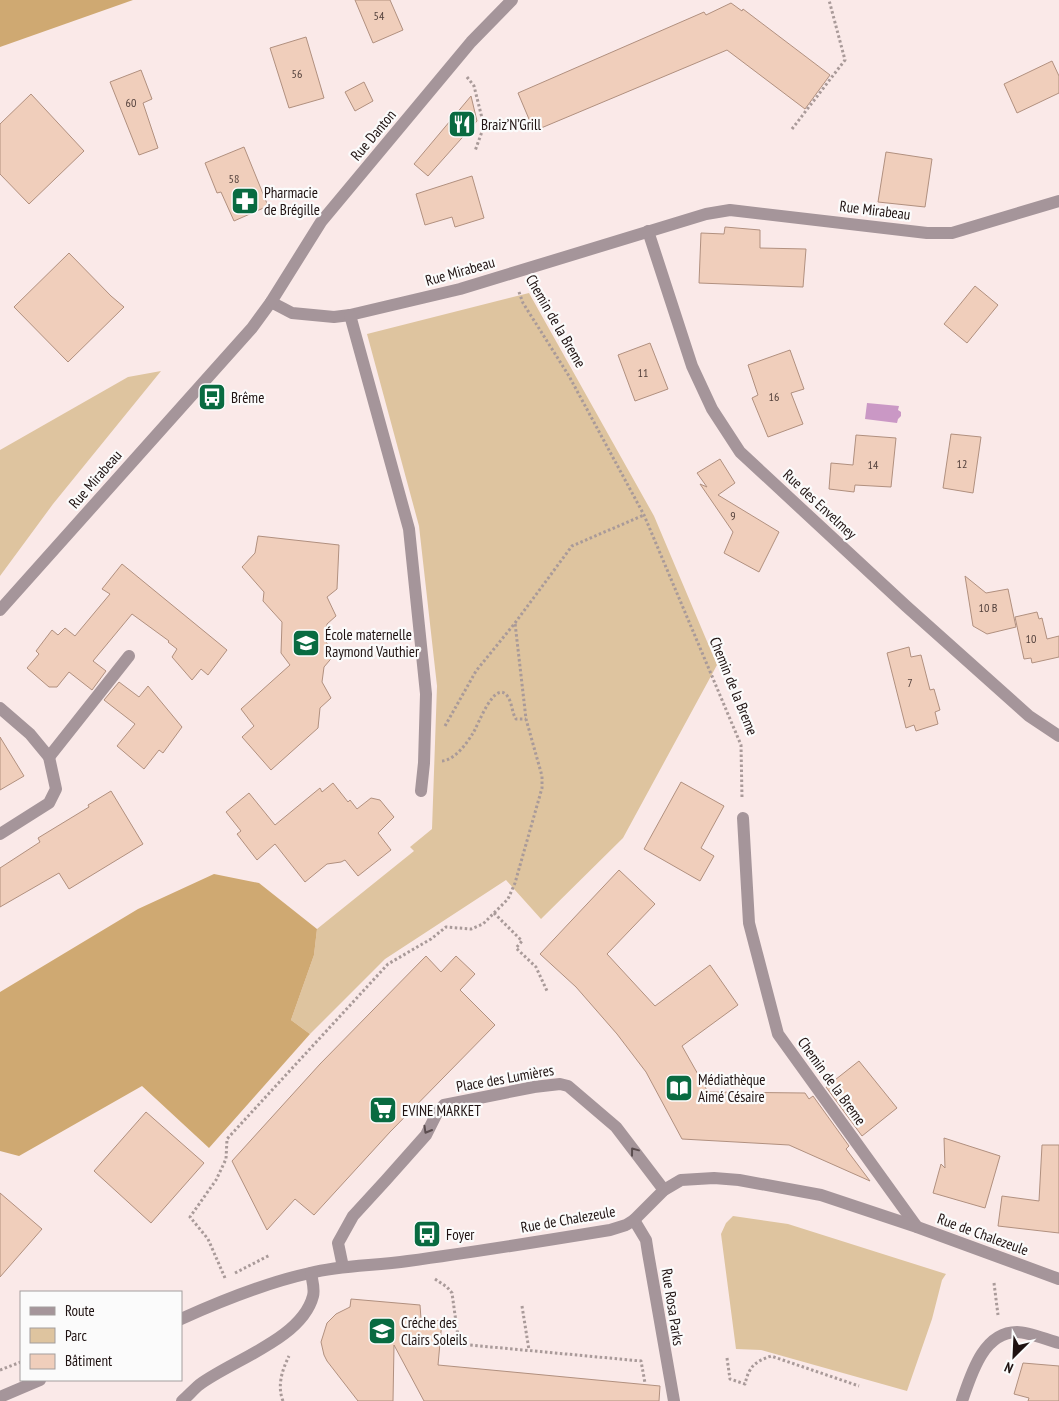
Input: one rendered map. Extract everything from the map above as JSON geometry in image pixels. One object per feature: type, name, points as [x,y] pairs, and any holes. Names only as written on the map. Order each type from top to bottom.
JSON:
[{"type":"street","name":"Rue Danton","points":[[271,302],[321,222],[471,42],[512,0]]},
{"type":"street","name":"Rue Mirabeau","points":[[0,610],[252,328],[271,302],[292,313],[334,316],[350,315],[460,289],[706,214],[730,210],[928,233],[952,233],[1059,201]]},
{"type":"street","name":"Rue des Envelmey","points":[[648,231],[692,366],[712,409],[740,452],[906,606],[1029,716],[1059,736]]},
{"type":"street","points":[[350,315],[408,528],[426,694],[422,791]]},
{"type":"street","points":[[49,756],[129,656]]},
{"type":"street","points":[[0,708],[30,734],[49,756],[56,789],[49,803],[0,834]]},
{"type":"street","name":"Chemin de la Breme","points":[[743,818],[748,923],[778,1034],[917,1227]]},
{"type":"street","name":"Place des Lumières","points":[[343,1267],[338,1243],[353,1216],[426,1135],[438,1111],[444,1105],[534,1087],[560,1084],[568,1086],[616,1127],[664,1190]]},
{"type":"street","name":"Rue de Chalezeule","points":[[182,1318],[266,1285],[311,1273],[343,1267],[406,1262],[610,1230],[626,1225],[634,1220],[664,1190],[681,1180],[714,1178],[738,1180],[822,1195],[917,1227],[1059,1279]]},
{"type":"street","name":"Rue Rosa Parks","points":[[634,1220],[646,1240],[674,1401]]},
{"type":"street","points":[[182,1401],[199,1385],[264,1347],[294,1326],[306,1311],[313,1296],[314,1290],[311,1273]]},
{"type":"street","points":[[962,1401],[976,1362],[989,1345],[1001,1335],[1018,1332],[1059,1343]]},
{"type":"street","points":[[0,1397],[38,1381]]},
{"type":"path","points":[[792,129],[845,60],[829,0]]},
{"type":"path","points":[[474,86],[484,126],[474,151]]},
{"type":"path","name":"Chemin de la Breme","points":[[511,273],[523,303],[569,376],[644,515],[741,745],[743,818]]},
{"type":"path","points":[[443,730],[476,671],[515,623],[572,546],[644,515]]},
{"type":"path","points":[[225,1278],[208,1239],[190,1217],[216,1180],[226,1159],[227,1139],[388,964],[446,928],[471,929],[483,924],[508,899],[515,883],[542,788],[542,776],[526,719],[515,623]]},
{"type":"path","points":[[424,763],[447,761],[456,755],[474,732],[481,716],[499,692],[509,698],[516,720],[526,719]]},
{"type":"path","points":[[494,913],[522,941],[516,948],[536,966],[547,990]]},
{"type":"path","points":[[427,1280],[436,1279],[452,1293],[459,1344],[641,1360],[645,1383]]},
{"type":"path","points":[[994,1283],[1001,1335]]},
{"type":"path","points":[[522,1306],[529,1350]]},
{"type":"path","points":[[283,1401],[280,1384],[284,1367],[298,1337],[294,1326]]},
{"type":"path","points":[[727,1358],[730,1379],[745,1384],[749,1370],[760,1360],[771,1356],[859,1386]]},
{"type":"path","points":[[0,1370],[20,1362]]},
{"type":"green space","points":[[529,293],[654,516],[717,665],[623,838],[541,919],[506,880],[385,959],[310,1034],[291,1020],[314,955],[317,929],[414,851],[410,847],[432,829],[437,686],[419,526],[367,334]]},
{"type":"green space","points":[[161,371],[53,504],[0,576],[0,450],[128,377]]},
{"type":"green space","points":[[733,1216],[788,1224],[946,1274],[942,1280],[932,1319],[907,1391],[761,1350],[736,1349],[721,1234],[726,1223]]},
{"type":"shaded area","points":[[0,0],[133,0],[0,47]]},
{"type":"shaded area","points":[[867,403],[899,406],[898,410],[901,412],[901,416],[897,423],[865,419]]},
{"type":"shaded area","points":[[214,874],[259,883],[317,929],[314,955],[291,1020],[310,1034],[209,1148],[142,1086],[19,1156],[0,1151],[0,992],[138,909]]},
{"type":"building","points":[[355,0],[390,0],[403,30],[373,43]]},
{"type":"building","points":[[731,3],[742,11],[743,9],[830,75],[805,109],[727,50],[534,131],[518,93],[704,12],[706,15]]},
{"type":"building","points":[[306,37],[324,98],[289,108],[270,48]]},
{"type":"building","points":[[1052,61],[1059,76],[1059,93],[1017,113],[1004,84]]},
{"type":"building","points":[[141,70],[152,99],[143,103],[158,148],[139,155],[110,82]]},
{"type":"building","points":[[364,82],[373,101],[355,111],[345,92]]},
{"type":"building","points":[[31,94],[84,151],[29,204],[0,174],[0,124]]},
{"type":"building","points":[[471,96],[477,121],[428,176],[414,164]]},
{"type":"building","points":[[244,147],[268,206],[234,221],[221,192],[217,193],[205,163]]},
{"type":"building","points":[[886,152],[932,159],[925,207],[878,202]]},
{"type":"building","points":[[472,176],[484,218],[455,227],[452,217],[425,225],[416,194]]},
{"type":"building","points":[[725,227],[760,230],[760,248],[806,249],[803,287],[699,283],[701,233],[724,234]]},
{"type":"building","points":[[69,253],[124,307],[68,362],[14,307]]},
{"type":"building","points":[[975,286],[998,305],[967,343],[944,324]]},
{"type":"building","points":[[650,343],[668,389],[635,401],[618,355]]},
{"type":"building","points":[[790,350],[804,389],[791,393],[803,424],[768,437],[752,398],[758,395],[748,365]]},
{"type":"building","points":[[951,434],[981,437],[973,493],[943,488]]},
{"type":"building","points":[[856,435],[896,438],[891,487],[855,485],[854,492],[829,489],[831,463],[853,465]]},
{"type":"building","points":[[720,459],[735,483],[718,495],[779,532],[759,572],[724,553],[733,532],[700,484],[707,487],[697,473]]},
{"type":"building","points":[[258,536],[339,545],[337,589],[327,597],[336,616],[327,624],[326,642],[335,654],[324,667],[322,682],[331,698],[320,708],[318,728],[271,770],[242,737],[254,726],[241,709],[290,665],[281,653],[282,622],[263,601],[264,592],[242,567],[255,553]]},
{"type":"building","points":[[122,564],[227,650],[208,675],[201,669],[192,680],[172,657],[177,649],[132,614],[93,661],[106,671],[92,690],[69,672],[57,687],[49,687],[27,668],[39,654],[36,651],[52,630],[58,635],[65,628],[75,636],[110,594],[102,589]]},
{"type":"building","points":[[965,576],[986,593],[1008,589],[1016,627],[987,634],[973,626]]},
{"type":"building","points":[[1037,612],[1039,619],[1042,618],[1047,639],[1059,636],[1059,657],[1032,663],[1031,658],[1024,659],[1015,617]]},
{"type":"building","points":[[909,647],[911,657],[921,655],[930,690],[934,689],[940,710],[935,712],[938,724],[916,731],[914,725],[906,728],[887,653]]},
{"type":"building","points":[[119,682],[139,697],[148,686],[182,727],[163,753],[159,750],[144,769],[117,746],[135,724],[104,700]]},
{"type":"building","points":[[0,737],[24,776],[0,790]]},
{"type":"building","points":[[681,782],[724,806],[701,848],[714,856],[700,881],[644,849]]},
{"type":"building","points":[[333,783],[348,802],[350,800],[357,809],[371,798],[380,800],[394,817],[378,833],[391,850],[358,876],[345,860],[327,864],[305,882],[275,844],[257,860],[237,834],[241,831],[226,812],[249,793],[275,825],[320,788],[322,792]]},
{"type":"building","points":[[111,791],[143,844],[69,889],[59,873],[0,907],[0,868],[40,842],[38,838],[89,807],[88,805]]},
{"type":"building","points":[[619,870],[655,904],[607,954],[655,1006],[710,965],[738,1005],[682,1046],[708,1092],[805,1093],[809,1099],[813,1096],[849,1146],[846,1149],[870,1181],[789,1145],[682,1139],[646,1072],[617,1034],[576,987],[540,954]]},
{"type":"building","points":[[426,956],[441,972],[456,956],[475,974],[460,990],[495,1025],[390,1132],[314,1215],[295,1199],[267,1230],[232,1161],[320,1064]]},
{"type":"building","points":[[859,1061],[897,1108],[862,1136],[826,1087]]},
{"type":"building","points":[[146,1112],[204,1163],[151,1223],[94,1171]]},
{"type":"building","points":[[944,1138],[1000,1156],[985,1208],[933,1193],[941,1164],[945,1168]]},
{"type":"building","points":[[1042,1145],[1059,1145],[1059,1233],[998,1226],[1002,1196],[1039,1201]]},
{"type":"building","points":[[0,1193],[42,1229],[0,1277]]},
{"type":"building","points":[[351,1299],[420,1305],[421,1319],[442,1321],[438,1365],[660,1386],[659,1401],[424,1401],[394,1345],[393,1401],[358,1401],[327,1361],[321,1342],[327,1323],[336,1314],[350,1307]]},
{"type":"building","points":[[1023,1363],[1059,1366],[1059,1401],[1028,1401],[1029,1398],[1014,1394]]},
{"type":"place","name":"Braiz’N’Grill","points":[[462,124]]},
{"type":"place","name":"Pharmacie de Brégille","points":[[245,201]]},
{"type":"place","name":"Brême","points":[[212,397]]},
{"type":"place","name":"École maternelle Raymond Vauthier","points":[[306,643]]},
{"type":"place","name":"Médiathèque Aimé Césaire","points":[[679,1088]]},
{"type":"place","name":"EVINE MARKET","points":[[383,1110]]},
{"type":"place","name":"Foyer","points":[[427,1234]]},
{"type":"place","name":"Créche des Clairs Soleils","points":[[382,1331]]}]
